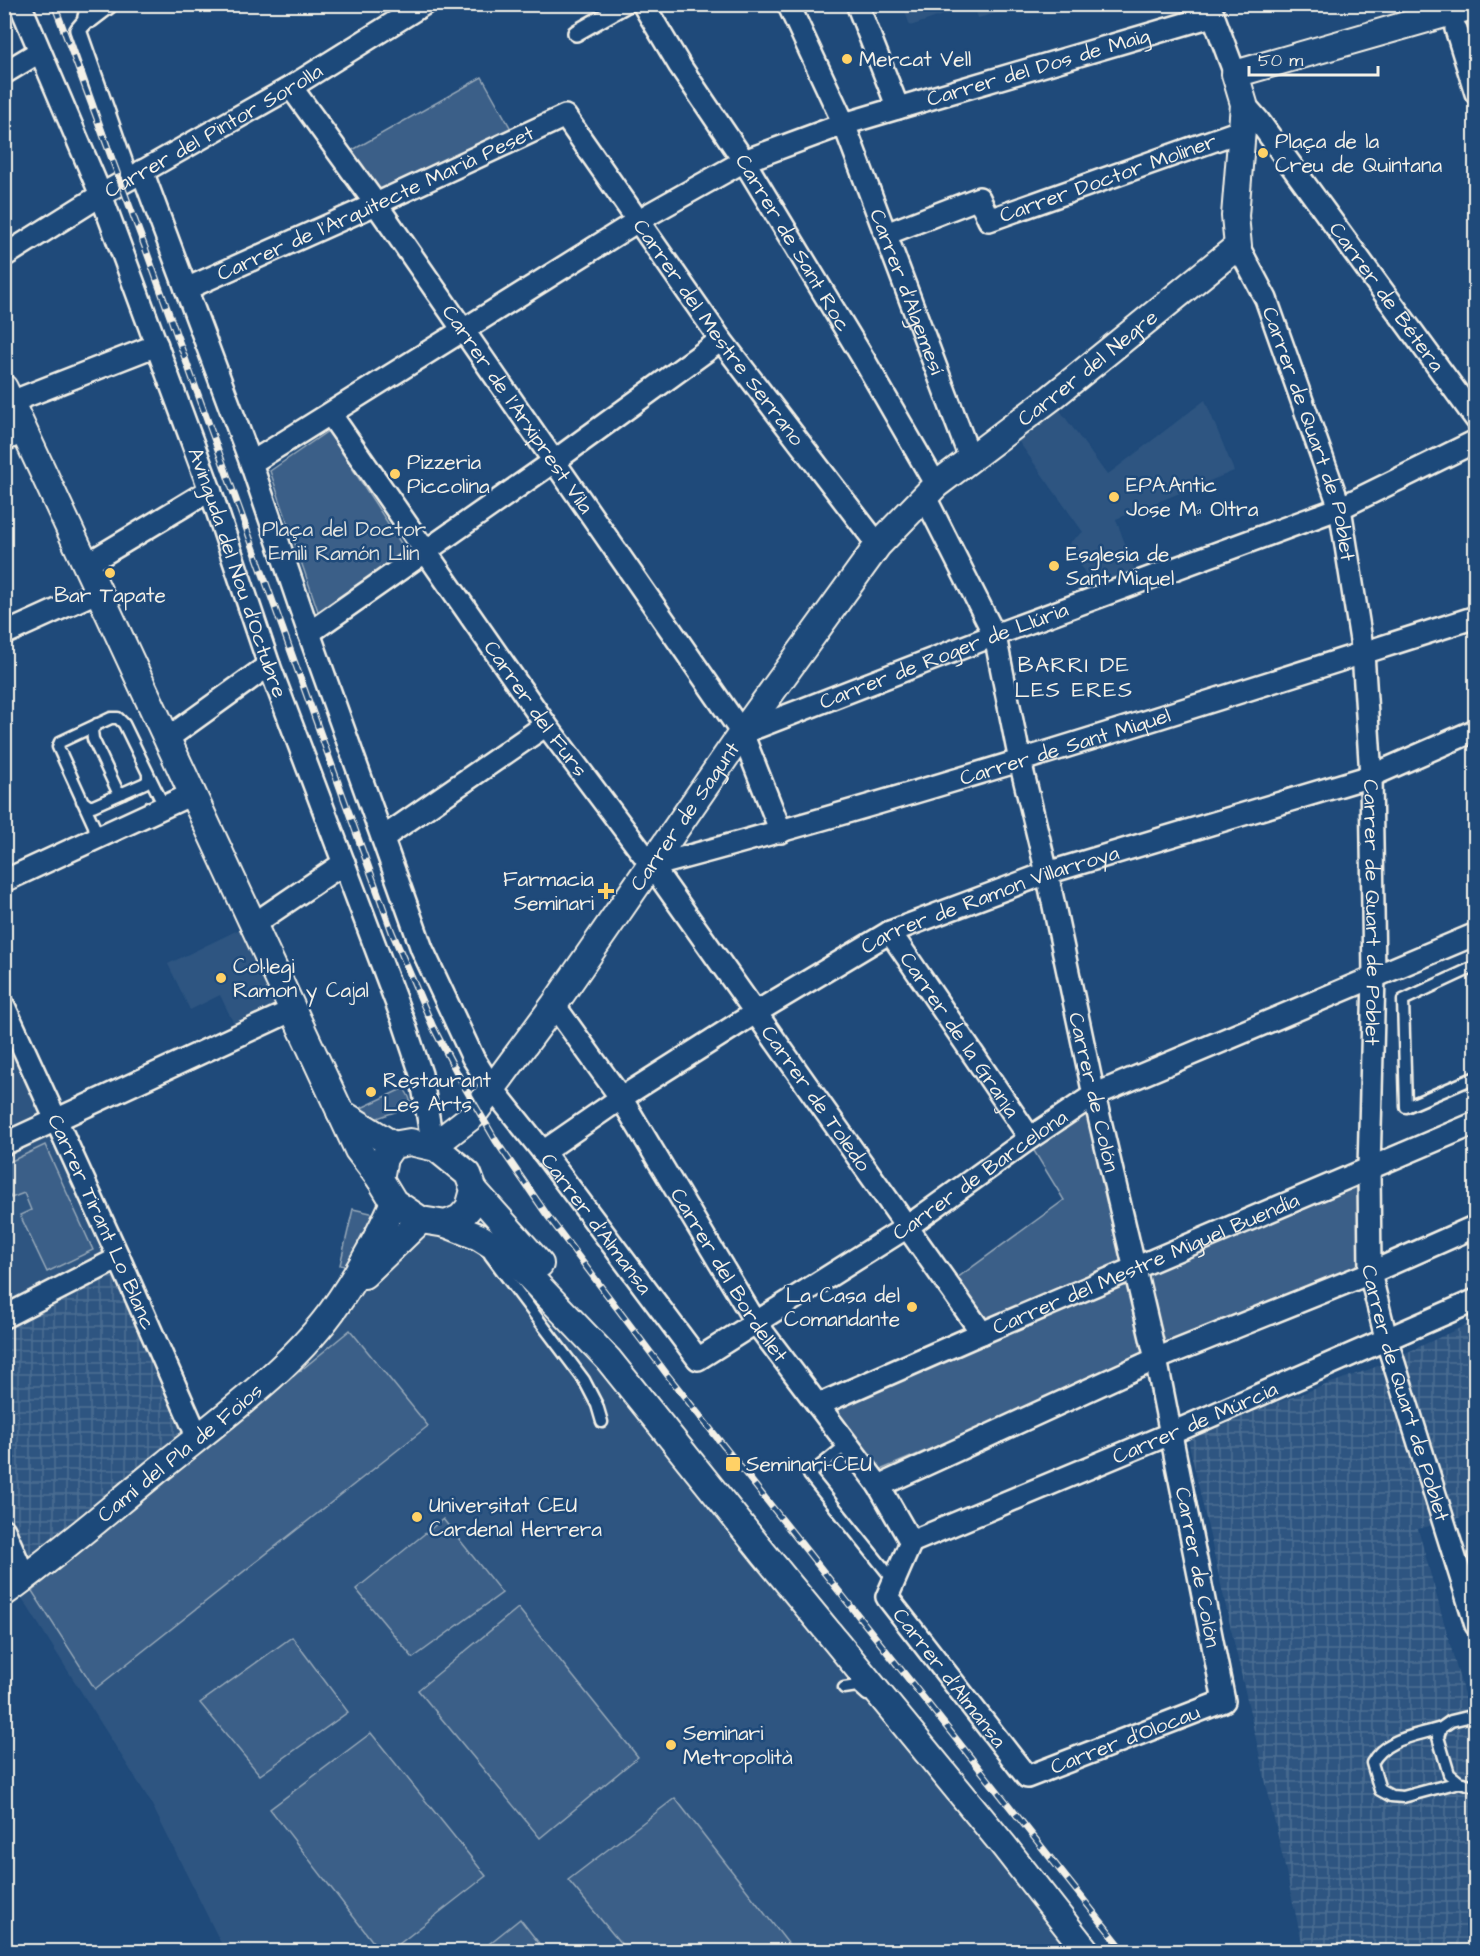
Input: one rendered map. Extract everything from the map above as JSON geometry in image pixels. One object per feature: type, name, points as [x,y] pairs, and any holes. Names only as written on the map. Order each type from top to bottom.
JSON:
[{"type":"street","name":"Avinguda del Nou d'Octubre","points":[[20,4],[101,195],[210,490],[269,665],[417,1063],[433,1140]]},
{"type":"street","name":"Carrer del Pintor Sorolla","points":[[4,256],[101,195],[291,87],[424,4]]},
{"type":"street","points":[[576,33],[627,4]]},
{"type":"street","name":"Carrer de Sant Roc","points":[[644,4],[680,66],[744,161],[863,358],[930,491]]},
{"type":"street","points":[[857,4],[898,108]]},
{"type":"street","points":[[1235,74],[1452,20],[1476,4]]},
{"type":"street","name":"Carrer d'Algemesí","points":[[792,6],[844,124],[970,458]]},
{"type":"street","points":[[93,9],[78,30],[136,175],[186,289],[251,463],[422,949],[473,1058],[492,1088]]},
{"type":"street","points":[[1210,10],[1244,104],[1243,130]]},
{"type":"street","name":"Carrer del Dos de Maig","points":[[330,414],[639,220],[744,161],[844,124],[1210,10]]},
{"type":"street","points":[[1452,20],[1476,93]]},
{"type":"street","points":[[4,73],[39,52]]},
{"type":"street","name":"Carrer de l'Arxiprest Vila","points":[[291,87],[376,204],[742,733],[781,832]]},
{"type":"street","name":"Carrer de Bétera","points":[[1244,104],[1298,174],[1476,418]]},
{"type":"street","name":"Carrer de l'Arquitecte Marià Peset","points":[[186,289],[565,116]]},
{"type":"street","name":"Carrer del Mestre Serrano","points":[[565,116],[722,340],[878,545]]},
{"type":"street","name":"Carrer de Quart de Poblet","points":[[1243,130],[1235,216],[1238,246],[1266,299],[1340,508],[1363,653],[1371,776],[1374,976],[1369,1168],[1370,1273],[1386,1338],[1476,1625]]},
{"type":"street","name":"Carrer Doctor Moliner","points":[[886,234],[979,198],[989,220],[1243,130]]},
{"type":"street","name":"Carrer del Negre","points":[[930,491],[1086,370],[1238,246]]},
{"type":"street","points":[[309,633],[722,340]]},
{"type":"street","points":[[157,345],[8,395],[15,435],[87,564],[358,1150],[394,1202],[434,1222],[479,1237],[503,1252],[608,1359],[765,1556],[1004,1846],[1087,1952]]},
{"type":"street","points":[[251,463],[330,414],[426,550]]},
{"type":"street","name":"Carrer de Roger de Llúria","points":[[742,733],[1340,508],[1476,441]]},
{"type":"street","points":[[87,564],[210,490]]},
{"type":"street","name":"Carrer de Sagunt","points":[[433,1140],[445,1137],[468,1119],[492,1088],[554,1005],[742,733],[878,545],[930,491]]},
{"type":"street","name":"Carrer de Colón","points":[[930,491],[995,636],[1020,761],[1047,873],[1094,1095],[1136,1268],[1172,1433],[1224,1701]]},
{"type":"street","name":"Carrer del Furs","points":[[426,550],[546,725],[652,866]]},
{"type":"street","points":[[4,634],[99,591]]},
{"type":"street","name":"Carrer de Sant Miquel","points":[[652,866],[781,832],[1020,761],[1476,617]]},
{"type":"street","points":[[168,738],[269,665]]},
{"type":"street","points":[[384,837],[546,725]]},
{"type":"street","name":"Carrer de Ramon Villarroya","points":[[543,1152],[621,1098],[755,1013],[890,933],[1047,873],[1371,776],[1476,730]]},
{"type":"street","points":[[4,881],[194,793]]},
{"type":"street","points":[[254,924],[344,863]]},
{"type":"street","name":"Carrer de Toledo","points":[[652,866],[982,1333]]},
{"type":"street","name":"Carrer de la Granja","points":[[890,933],[1030,1138]]},
{"type":"street","name":"Carrer de Barcelona","points":[[698,1359],[907,1227],[1094,1095],[1476,934]]},
{"type":"street","name":"Carrer del Bordellet","points":[[554,1005],[621,1098],[756,1323],[879,1486],[911,1542]]},
{"type":"street","name":"Carrer Tirant Lo Blanc","points":[[4,1006],[198,1438]]},
{"type":"street","points":[[4,1144],[293,1010]]},
{"type":"street","name":"Carrer d'Almansa","points":[[492,1088],[543,1152],[698,1359]]},
{"type":"street","points":[[340,1112],[393,1145],[433,1140],[469,1172],[557,1281],[608,1359]]},
{"type":"street","points":[[434,1222],[460,1218],[469,1208],[466,1134],[468,1119]]},
{"type":"street","name":"Carrer del Mestre Miguel Buendía","points":[[818,1405],[1476,1123]]},
{"type":"street","points":[[380,1179],[384,1158],[393,1145]]},
{"type":"street","points":[[469,1172],[518,1241],[557,1281]]},
{"type":"street","name":"Camí del Pla de Foios","points":[[4,1593],[198,1438],[273,1374],[322,1323],[340,1298],[383,1226],[394,1202]]},
{"type":"street","name":"Camí del Pla de Foios","points":[[340,1298],[434,1222]]},
{"type":"street","points":[[879,1486],[1156,1359],[1370,1273],[1476,1226]]},
{"type":"street","points":[[4,1317],[119,1258]]},
{"type":"street","name":"Carrer de Múrcia","points":[[911,1542],[1172,1433],[1476,1300]]},
{"type":"street","points":[[4,1530],[25,1578]]},
{"type":"street","name":"Carrer d'Almansa","points":[[911,1542],[887,1597],[1027,1777]]},
{"type":"street","name":"Carrer d'Olocau","points":[[1027,1777],[1224,1701]]},
{"type":"lane","points":[[89,842],[95,834],[94,826],[58,747],[60,742],[97,724],[111,718],[121,720],[161,801],[170,804]]},
{"type":"lane","points":[[97,724],[92,730],[93,739],[117,790],[123,793]]},
{"type":"lane","points":[[82,801],[89,807],[93,806],[145,783],[148,780],[148,774]]},
{"type":"lane","points":[[1476,966],[1403,1000],[1406,1107],[1476,1077]]},
{"type":"lane","points":[[479,1237],[482,1245],[584,1380],[597,1405],[602,1422]]},
{"type":"lane","points":[[847,1444],[809,1475],[894,1581]]},
{"type":"lane","points":[[843,1688],[857,1686],[920,1743]]},
{"type":"lane","points":[[1459,1782],[1403,1797],[1390,1796],[1380,1790],[1372,1763],[1378,1752],[1387,1745],[1441,1728],[1451,1721],[1476,1715]]},
{"type":"lane","points":[[1441,1728],[1438,1737],[1449,1774],[1459,1782],[1476,1784]]},
{"type":"shaded area","points":[[903,4],[1028,5],[978,18],[974,5],[910,26]]},
{"type":"shaded area","name":"EPA.Antic Jose Mª Oltra","points":[[1051,398],[1107,475],[1205,400],[1234,471],[1116,519],[1139,582],[1098,598],[1069,543],[1083,532],[1009,428]]},
{"type":"shaded area","name":"Col·legi Ramon y Cajal","points":[[242,928],[279,1004],[234,1024],[220,995],[190,1010],[168,964]]},
{"type":"shaded area","points":[[4,1006],[119,1258],[4,1317]]},
{"type":"shaded area","name":"Universitat CEU Cardenal Herrera","points":[[421,1226],[480,1245],[543,1297],[632,1399],[1072,1951],[225,1951],[150,1801],[17,1590],[289,1371]]},
{"type":"shaded area","points":[[119,1258],[198,1438],[5,1593],[5,1317]]},
{"type":"shaded area","points":[[1475,1321],[1475,1512],[1418,1529],[1475,1734],[1475,1951],[1304,1951],[1187,1435],[1373,1368]]},
{"type":"green space","points":[[482,77],[511,129],[378,194],[349,152]]},
{"type":"green space","name":"Plaça del Doctor Emili Ramón Llin","points":[[328,431],[408,554],[319,614],[270,471]]},
{"type":"green space","points":[[404,1088],[412,1106],[369,1121],[357,1110]]},
{"type":"green space","points":[[1092,1104],[1133,1266],[985,1328],[953,1281],[1064,1200],[1031,1146]]},
{"type":"green space","points":[[45,1145],[93,1250],[47,1272],[20,1215],[31,1210],[24,1193],[11,1198],[5,1185],[5,1164]]},
{"type":"green space","points":[[1366,1175],[1366,1268],[1159,1353],[1141,1272]]},
{"type":"green space","points":[[353,1209],[375,1214],[364,1241],[345,1266],[340,1265]]},
{"type":"green space","points":[[1133,1275],[1152,1356],[880,1470],[830,1407]]},
{"type":"green space","points":[[350,1330],[428,1426],[95,1689],[32,1591]]},
{"type":"green space","points":[[443,1519],[502,1593],[413,1658],[356,1589]]},
{"type":"green space","points":[[518,1608],[638,1757],[540,1838],[418,1690]]},
{"type":"green space","points":[[292,1637],[348,1712],[260,1775],[200,1703]]},
{"type":"green space","points":[[371,1733],[486,1876],[390,1951],[380,1951],[270,1809]]},
{"type":"green space","points":[[675,1798],[794,1951],[627,1951],[568,1880]]},
{"type":"green space","points":[[520,1919],[545,1951],[480,1951]]},
{"type":"railway","points":[[54,4],[146,250],[392,932],[433,1027],[464,1086],[496,1141],[547,1215],[669,1377],[1125,1952]]},
{"type":"place","name":"Mercat Vell","points":[[847,59]]},
{"type":"place","name":"Plaça de la Creu de Quintana","points":[[1263,153]]},
{"type":"place","name":"Pizzeria Piccolina","points":[[395,474]]},
{"type":"place","name":"EPA.Antic Jose Mª Oltra","points":[[1114,497]]},
{"type":"place","name":"Esglesia de Sant Miquel","points":[[1054,566]]},
{"type":"place","name":"Bar Tapate","points":[[110,573]]},
{"type":"place","name":"Farmacia Seminari","points":[[606,891]]},
{"type":"place","name":"Col·legi Ramon y Cajal","points":[[221,978]]},
{"type":"place","name":"Restaurant Les Arts","points":[[371,1092]]},
{"type":"place","name":"La Casa del Comandante","points":[[912,1307]]},
{"type":"place","name":"Seminari-CEU","points":[[733,1464]]},
{"type":"place","name":"Universitat CEU Cardenal Herrera","points":[[417,1517]]},
{"type":"place","name":"Seminari Metropolità","points":[[671,1745]]},
{"type":"district","name":"BARRI DE LES ERES","points":[[1074,676]]}]
